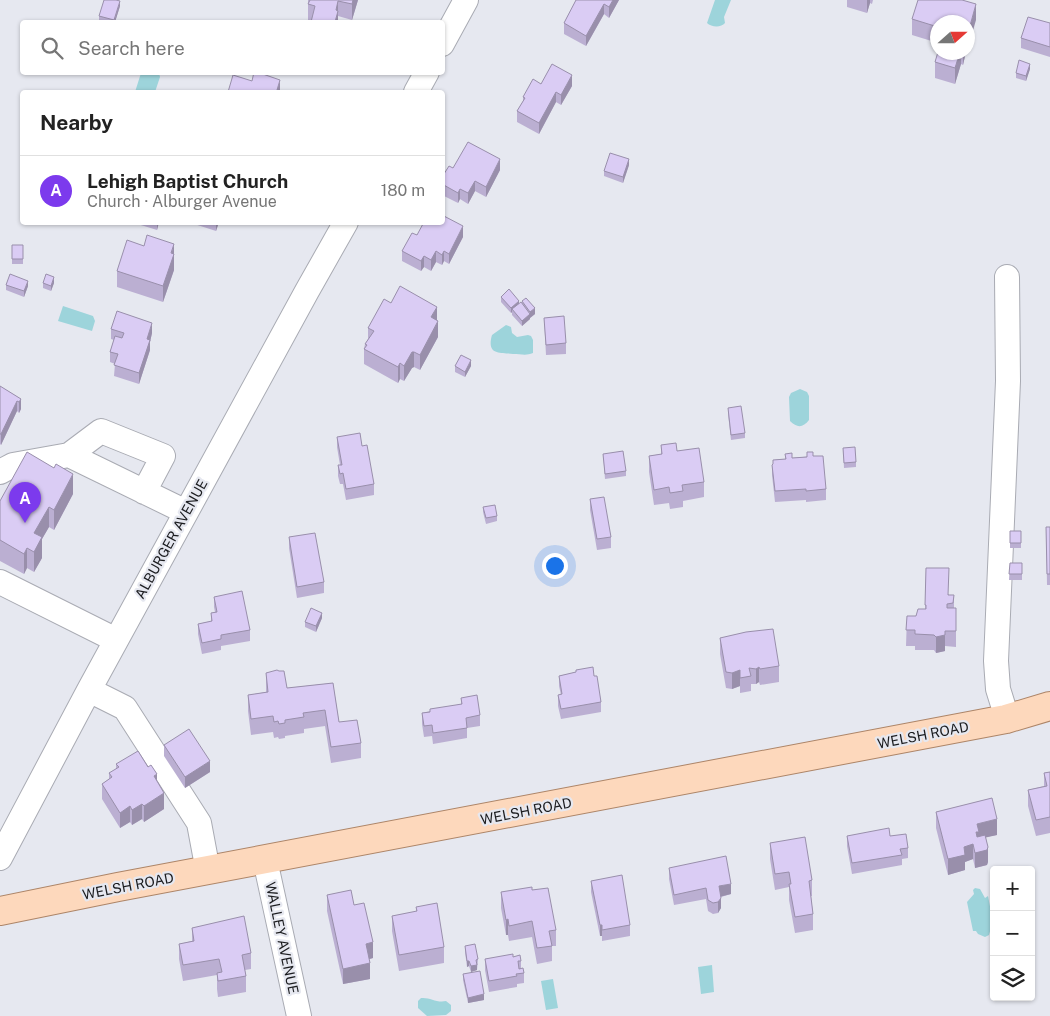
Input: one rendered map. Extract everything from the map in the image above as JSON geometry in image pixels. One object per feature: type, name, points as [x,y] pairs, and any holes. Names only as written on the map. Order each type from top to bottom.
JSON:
[{"type":"main road","name":"WELSH ROAD","points":[[0,911],[1007,718],[1050,706]]},
{"type":"street","points":[[445,38],[466,0]]},
{"type":"street","points":[[417,90],[425,75]]},
{"type":"street","name":"ALBURGER AVENUE","points":[[0,858],[116,640],[344,225]]},
{"type":"street","points":[[1007,277],[1008,381],[996,661],[998,689],[1007,718]]},
{"type":"street","points":[[0,472],[13,465],[69,455],[101,431],[163,456],[144,492]]},
{"type":"street","points":[[69,455],[186,512]]},
{"type":"street","points":[[0,582],[116,640]]},
{"type":"street","points":[[89,690],[124,708],[198,823],[208,870]]},
{"type":"street","name":"WALLEY AVENUE","points":[[265,860],[300,1016]]},
{"type":"water","points":[[715,0],[731,0],[724,17],[725,23],[719,26],[707,23]]},
{"type":"water","points":[[140,75],[160,75],[156,90],[136,90]]},
{"type":"water","points":[[63,306],[93,316],[95,321],[92,331],[58,321]]},
{"type":"water","points":[[506,325],[511,327],[512,333],[517,337],[531,336],[533,340],[533,353],[526,355],[500,353],[493,350],[491,347],[492,335]]},
{"type":"water","points":[[800,389],[807,392],[809,396],[809,420],[800,426],[790,421],[789,397],[791,393]]},
{"type":"water","points":[[975,888],[980,889],[985,898],[988,896],[990,932],[989,935],[985,937],[973,931],[967,902],[974,894],[973,890]]},
{"type":"water","points":[[712,965],[714,992],[701,994],[698,967]]},
{"type":"water","points":[[553,979],[558,1008],[546,1010],[541,981]]},
{"type":"water","points":[[421,998],[446,1001],[451,1005],[451,1011],[446,1015],[427,1016],[418,1008],[418,1001]]},
{"type":"building","points":[[104,0],[120,1],[114,20],[99,16]]},
{"type":"building","points":[[310,0],[353,0],[352,4],[338,1],[336,20],[312,20],[315,6],[308,4]]},
{"type":"building","points":[[576,0],[613,0],[609,7],[604,4],[586,36],[564,23]]},
{"type":"building","points":[[918,0],[962,0],[976,4],[973,15],[930,15],[930,25],[912,19]]},
{"type":"building","points":[[1028,17],[1050,23],[1050,47],[1021,38]]},
{"type":"building","points":[[936,60],[958,60],[955,68],[935,62]]},
{"type":"building","points":[[1019,60],[1030,64],[1026,76],[1016,73]]},
{"type":"building","points":[[552,64],[572,75],[561,95],[556,92],[539,123],[517,111],[533,79],[541,84]]},
{"type":"building","points":[[233,75],[252,81],[253,75],[266,75],[280,80],[277,90],[229,90]]},
{"type":"building","points":[[468,142],[500,159],[486,187],[475,181],[468,193],[460,189],[458,193],[445,186],[445,172],[449,166],[453,168]]},
{"type":"building","points":[[610,153],[629,159],[623,177],[604,171]]},
{"type":"building","points":[[445,217],[463,226],[449,254],[444,251],[442,255],[436,251],[431,260],[424,256],[421,261],[402,251],[412,233],[417,235],[422,225],[445,225]]},
{"type":"building","points":[[147,235],[174,244],[171,253],[174,254],[163,286],[117,271],[127,240],[144,246]]},
{"type":"building","points":[[12,245],[23,245],[23,259],[12,259]]},
{"type":"building","points":[[10,274],[28,281],[24,291],[6,285]]},
{"type":"building","points":[[46,274],[54,277],[51,286],[43,283]]},
{"type":"building","points":[[400,286],[437,307],[431,317],[438,321],[420,355],[412,352],[404,366],[400,363],[398,367],[364,349],[367,345],[365,344],[374,331],[368,328],[384,299],[391,303]]},
{"type":"building","points":[[509,289],[519,301],[511,308],[501,297]]},
{"type":"building","points":[[526,298],[535,308],[530,312],[522,301]]},
{"type":"building","points":[[521,302],[530,314],[522,321],[512,309]]},
{"type":"building","points":[[117,311],[152,323],[147,339],[150,340],[139,373],[114,365],[118,354],[110,352],[115,336],[122,338],[124,333],[111,329]]},
{"type":"building","points":[[564,316],[566,343],[546,345],[544,318]]},
{"type":"building","points":[[461,355],[471,360],[465,372],[455,366]]},
{"type":"building","points":[[0,386],[21,399],[19,402],[17,401],[1,434],[0,434]]},
{"type":"building","points":[[741,406],[745,433],[731,435],[728,408]]},
{"type":"building","points":[[360,433],[362,446],[367,445],[374,484],[346,489],[343,473],[340,474],[338,465],[342,465],[337,437]]},
{"type":"building","points":[[676,443],[677,451],[699,448],[704,482],[682,485],[683,491],[670,493],[669,487],[654,490],[649,456],[662,454],[661,445]]},
{"type":"building","points":[[855,447],[856,462],[844,463],[843,448]]},
{"type":"building","points":[[623,451],[626,471],[605,474],[603,454]]},
{"type":"building","points":[[27,452],[54,468],[56,464],[73,474],[54,510],[49,507],[34,533],[42,537],[34,552],[27,548],[24,554],[0,540],[0,501]]},
{"type":"building","points":[[807,452],[813,452],[813,456],[823,456],[826,489],[775,491],[773,460],[786,459],[785,454],[792,453],[792,458],[807,457]]},
{"type":"building","points":[[604,497],[611,537],[597,539],[590,499]]},
{"type":"building","points":[[495,505],[497,516],[486,518],[483,507]]},
{"type":"building","points":[[1046,527],[1050,527],[1050,574],[1047,574]]},
{"type":"building","points":[[1010,531],[1021,531],[1021,543],[1010,543]]},
{"type":"building","points":[[315,533],[324,582],[297,587],[289,537]]},
{"type":"building","points":[[1010,563],[1022,563],[1022,574],[1009,574]]},
{"type":"building","points":[[926,568],[949,568],[948,595],[954,595],[953,603],[947,604],[947,608],[956,608],[956,631],[945,631],[945,635],[936,637],[934,635],[915,634],[915,630],[906,630],[907,616],[916,616],[918,609],[926,609]]},
{"type":"building","points":[[242,591],[250,630],[221,635],[221,639],[202,643],[198,624],[212,621],[211,613],[217,612],[214,597]]},
{"type":"building","points":[[311,608],[322,613],[316,626],[305,622]]},
{"type":"building","points":[[773,629],[779,666],[760,669],[759,667],[756,669],[749,668],[751,676],[740,678],[740,670],[732,673],[726,672],[720,638],[746,632]]},
{"type":"building","points":[[593,667],[594,676],[597,676],[601,702],[561,709],[558,695],[562,694],[559,676]]},
{"type":"building","points":[[277,670],[284,671],[287,688],[333,683],[339,722],[357,720],[361,743],[331,747],[325,710],[303,713],[304,717],[285,720],[285,723],[279,724],[278,721],[274,722],[273,716],[251,719],[248,695],[268,692],[266,673]]},
{"type":"building","points":[[477,695],[480,715],[466,718],[467,728],[433,733],[432,725],[424,726],[422,713],[430,712],[430,709],[462,704],[461,698]]},
{"type":"building","points":[[189,729],[210,761],[185,777],[164,745]]},
{"type":"building","points":[[138,751],[148,767],[151,765],[157,774],[154,776],[164,793],[144,806],[142,804],[132,810],[130,806],[120,813],[102,784],[112,777],[109,773],[119,767],[116,764]]},
{"type":"building","points":[[1050,772],[1050,817],[1036,820],[1028,790],[1047,786],[1044,773]]},
{"type":"building","points":[[992,798],[997,819],[977,824],[979,832],[976,832],[977,837],[985,835],[987,850],[975,853],[973,844],[964,847],[965,855],[948,859],[936,812]]},
{"type":"building","points":[[889,828],[890,836],[906,834],[908,848],[900,849],[902,855],[852,863],[847,836]]},
{"type":"building","points":[[805,837],[812,880],[809,881],[813,914],[795,917],[789,884],[791,884],[789,872],[775,874],[770,843]]},
{"type":"building","points":[[726,856],[731,884],[719,886],[721,898],[718,902],[713,903],[708,900],[706,888],[674,895],[669,868]]},
{"type":"building","points":[[622,875],[630,925],[602,930],[591,881]]},
{"type":"building","points":[[532,887],[532,890],[548,888],[556,930],[549,931],[552,946],[537,948],[532,921],[509,926],[508,919],[506,920],[501,892]]},
{"type":"building","points":[[351,890],[354,905],[364,903],[373,942],[366,944],[370,963],[343,969],[327,895]]},
{"type":"building","points":[[437,903],[444,947],[399,955],[392,916],[417,911],[416,907]]},
{"type":"building","points":[[244,916],[251,953],[242,955],[246,976],[218,981],[217,973],[222,972],[219,959],[183,965],[179,944],[194,941],[192,928]]},
{"type":"building","points":[[475,944],[478,959],[476,960],[477,965],[471,966],[469,961],[467,961],[465,946]]},
{"type":"building","points":[[513,954],[513,957],[520,955],[521,961],[518,961],[519,969],[523,968],[524,973],[489,981],[485,959]]},
{"type":"building","points":[[480,971],[484,994],[468,998],[463,974]]},
{"type":"place","name":"Lehigh Baptist Church","points":[[25,523]]}]
